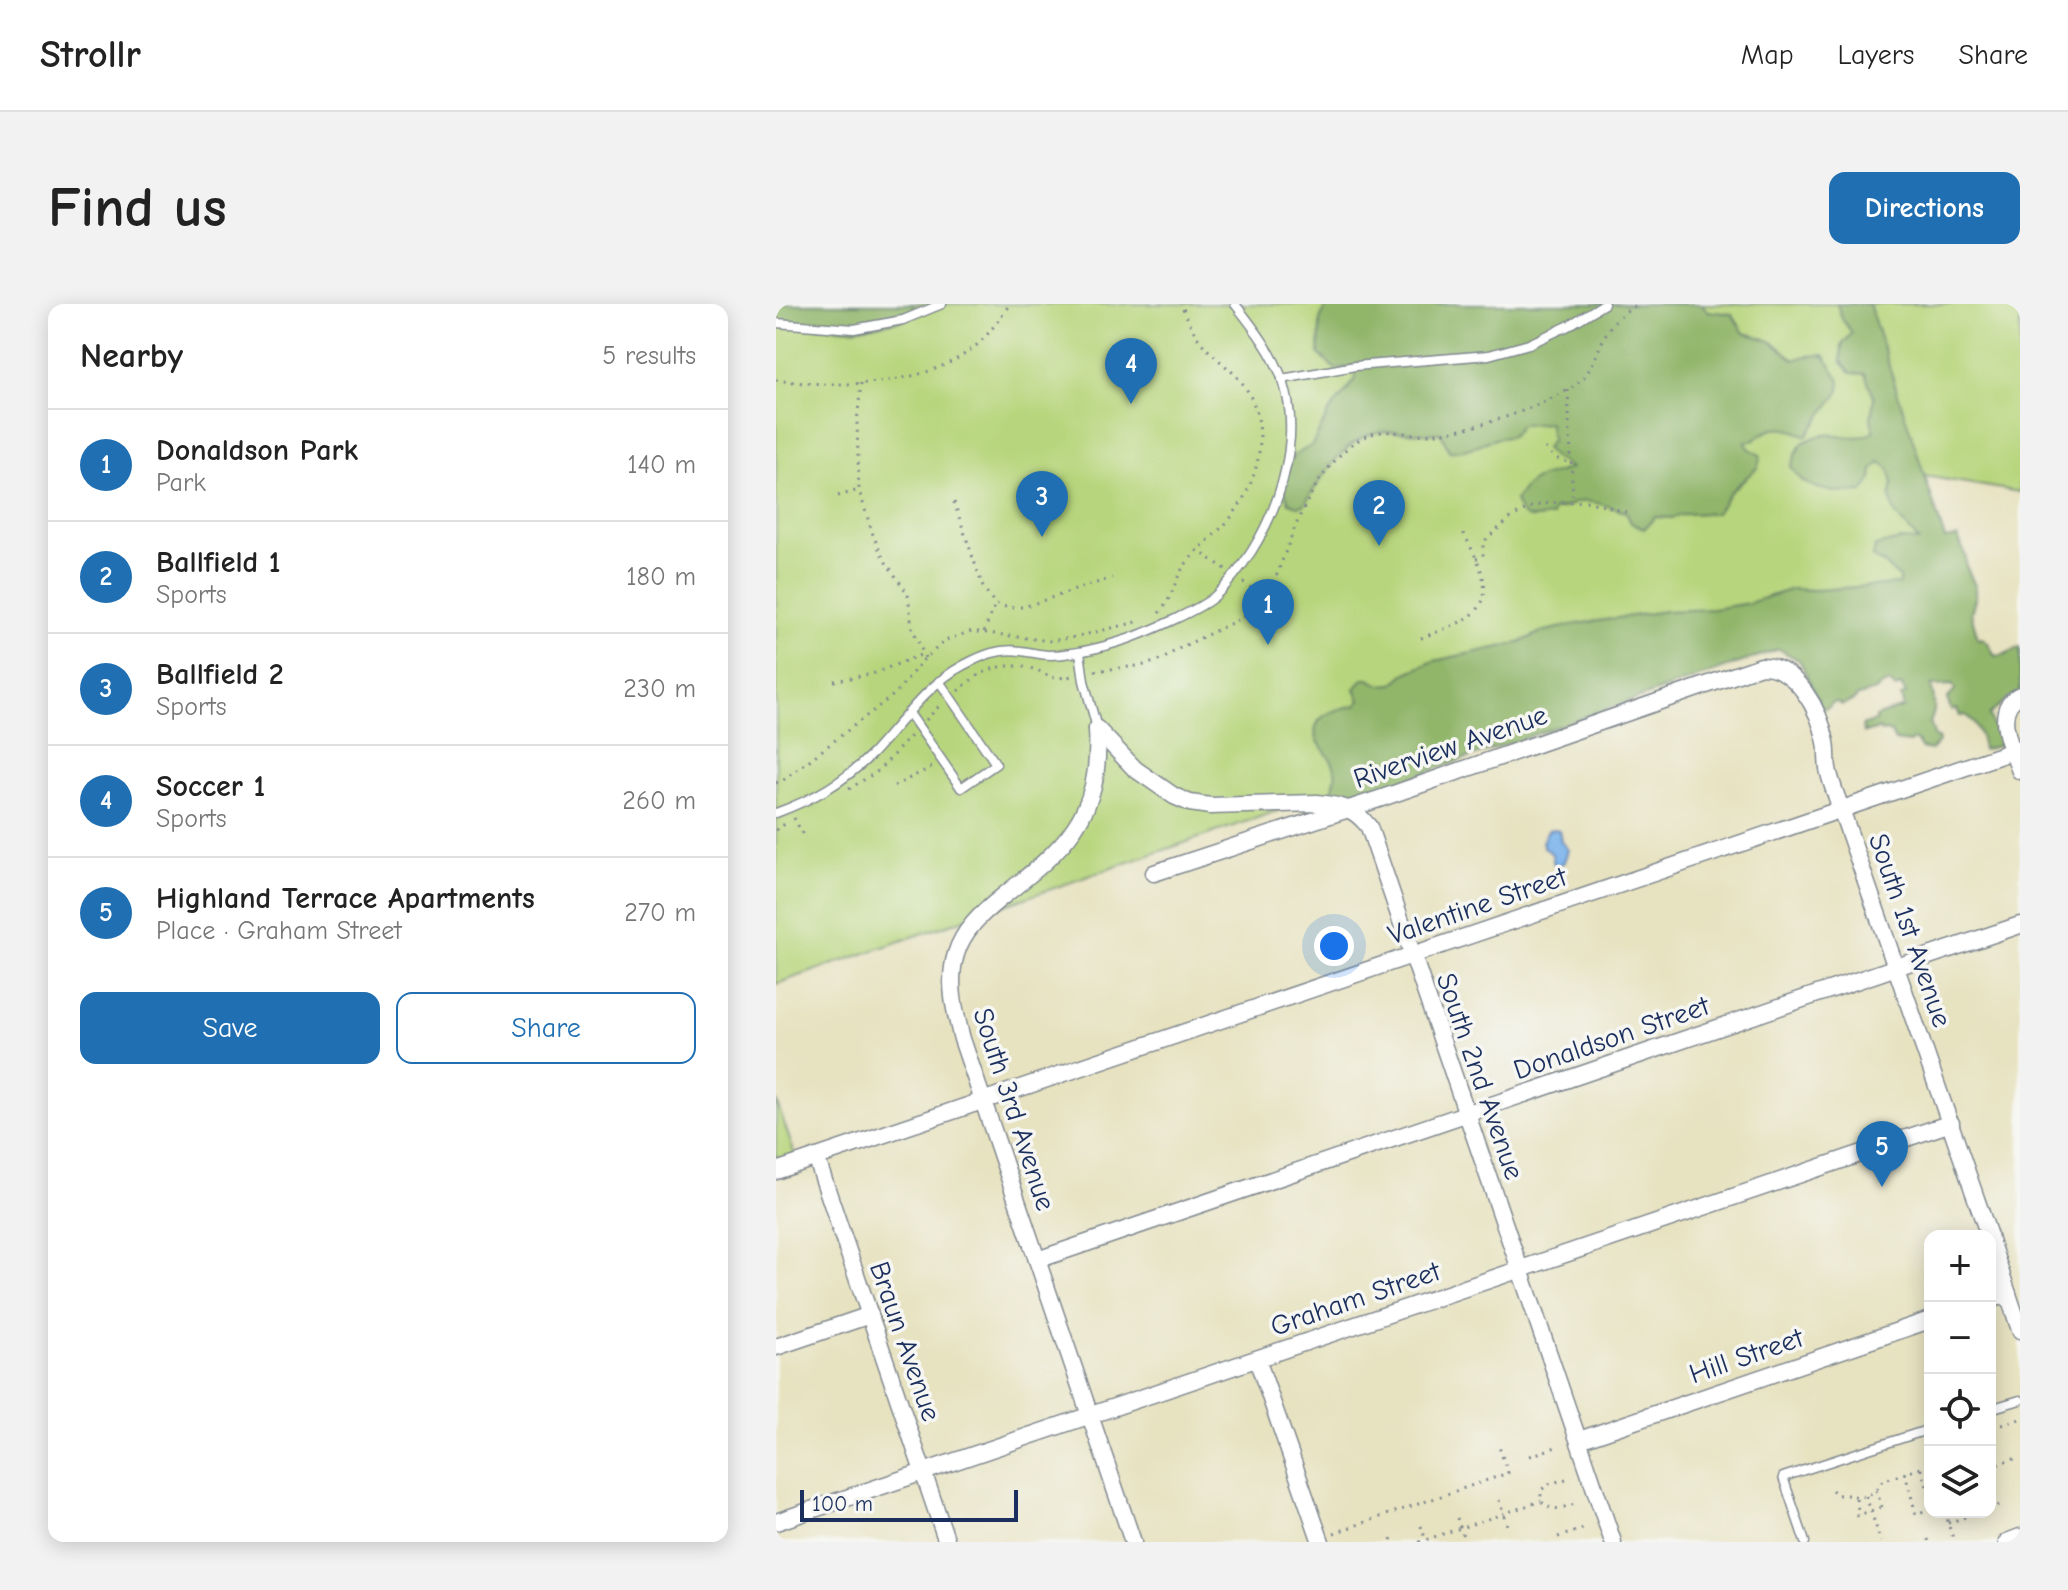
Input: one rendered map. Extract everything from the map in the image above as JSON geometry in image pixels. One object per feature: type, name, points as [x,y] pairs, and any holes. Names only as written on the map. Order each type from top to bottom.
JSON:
[{"type":"street","name":"Riverview Avenue","points":[[1154,873],[1761,666]]},
{"type":"street","name":"South 1st Avenue","points":[[1761,666],[1770,666],[1793,679],[1811,703],[1826,742],[1828,770],[1986,1230]]},
{"type":"street","points":[[2020,695],[2013,698],[2006,708],[2005,724],[2020,771]]},
{"type":"street","points":[[1097,729],[1135,769],[1174,796],[1190,803],[1210,806],[1317,803],[1349,809]]},
{"type":"street","name":"South 3rd Avenue","points":[[1097,729],[1099,755],[1091,792],[1078,824],[1055,853],[988,908],[966,932],[955,957],[952,988],[962,1039],[982,1101],[1133,1542]]},
{"type":"street","name":"Valentine Street","points":[[776,1171],[2013,751]]},
{"type":"street","name":"South 2nd Avenue","points":[[1349,809],[1361,816],[1369,827],[1613,1542]]},
{"type":"street","name":"Donaldson Street","points":[[1037,1260],[2020,925]]},
{"type":"street","name":"Graham Street","points":[[776,1522],[1951,1123]]},
{"type":"street","name":"Braun Avenue","points":[[816,1157],[947,1542]]},
{"type":"street","name":"South 1st Avenue","points":[[1996,1259],[2020,1330]]},
{"type":"street","points":[[1996,1298],[2008,1294]]},
{"type":"street","points":[[776,1347],[870,1315]]},
{"type":"street","name":"Hill Street","points":[[1579,1440],[1924,1322]]},
{"type":"street","points":[[1257,1359],[1328,1538]]},
{"type":"street","points":[[2007,1542],[2020,1537]]},
{"type":"lane","points":[[776,323],[854,329],[903,320],[942,304]]},
{"type":"lane","points":[[776,813],[838,784],[870,755],[939,681],[953,671],[995,651],[1017,650],[1049,655],[1080,652],[1131,638],[1204,604],[1235,576],[1259,537],[1283,486],[1291,426],[1282,379],[1258,333],[1235,304]]},
{"type":"lane","points":[[1282,379],[1355,366],[1489,355],[1529,344],[1568,326],[1604,304]]},
{"type":"lane","points":[[1080,652],[1097,729]]},
{"type":"lane","points":[[909,713],[961,788],[996,764],[939,681]]},
{"type":"lane","points":[[1996,1407],[2020,1400]]},
{"type":"lane","points":[[1805,1542],[1783,1477],[1924,1431]]},
{"type":"path","points":[[776,380],[861,383],[902,378],[940,367],[978,343],[1010,304]]},
{"type":"path","points":[[1154,617],[1162,611],[1182,569],[1229,520],[1240,503],[1253,475],[1261,445],[1255,404],[1247,389],[1201,343],[1181,304]]},
{"type":"path","points":[[861,383],[857,422],[859,490],[883,558],[908,594],[912,627],[924,656]]},
{"type":"path","points":[[1568,389],[1573,502]]},
{"type":"path","points":[[1545,448],[1561,461],[1571,462]]},
{"type":"path","points":[[838,496],[859,490]]},
{"type":"path","points":[[1476,559],[1483,556],[1487,538],[1528,508],[1548,503],[1586,501],[1626,512]]},
{"type":"path","points":[[954,502],[983,587],[995,604],[1023,607],[1112,578]]},
{"type":"path","points":[[1421,638],[1476,612],[1483,599],[1485,584],[1462,530]]},
{"type":"path","points":[[984,632],[995,604]]},
{"type":"path","points":[[776,783],[896,693],[924,656],[946,640],[972,631],[1051,641],[1143,620]]},
{"type":"path","points":[[834,681],[872,674],[924,656]]},
{"type":"path","points":[[894,786],[942,761]]},
{"type":"path","points":[[794,818],[803,835]]},
{"type":"path","points":[[2002,1425],[2020,1419]]},
{"type":"path","points":[[1328,1538],[1503,1476],[1508,1473],[1498,1444]]},
{"type":"path","points":[[1530,1456],[1556,1447]]},
{"type":"path","points":[[1996,1465],[2020,1457]]},
{"type":"path","points":[[1832,1490],[1837,1495],[1866,1496],[1876,1490],[1882,1481],[1924,1467]]},
{"type":"path","points":[[1921,1468],[1924,1477]]},
{"type":"path","points":[[1905,1473],[1916,1514],[1924,1511]]},
{"type":"path","points":[[1566,1479],[1541,1490],[1541,1501],[1553,1509],[1575,1504]]},
{"type":"path","points":[[1856,1497],[1858,1515],[1871,1511],[1884,1506],[1876,1490]]},
{"type":"path","points":[[1866,1496],[1881,1542]]},
{"type":"path","points":[[1499,1500],[1508,1528]]},
{"type":"path","points":[[1419,1542],[1541,1501]]},
{"type":"path","points":[[1996,1507],[2000,1505]]},
{"type":"path","points":[[1457,1518],[1464,1539]]},
{"type":"path","points":[[1946,1518],[1954,1541]]},
{"type":"path","points":[[1948,1523],[1963,1518]]},
{"type":"path","points":[[1421,1526],[1425,1541]]},
{"type":"path","points":[[1558,1537],[1583,1529]]},
{"type":"green space","points":[[776,304],[2020,304],[2020,492],[1924,476],[1986,669],[1842,616],[776,984]]},
{"type":"green space","points":[[776,304],[914,304],[913,311],[903,320],[854,329],[776,323]]},
{"type":"green space","points":[[1327,304],[1701,304],[1708,311],[1732,314],[1744,333],[1772,342],[1794,360],[1824,355],[1840,380],[1840,391],[1806,436],[1777,428],[1745,442],[1761,456],[1757,468],[1731,491],[1716,513],[1655,517],[1644,529],[1631,523],[1626,512],[1590,502],[1554,509],[1552,516],[1529,518],[1521,513],[1515,501],[1527,485],[1570,468],[1545,448],[1551,441],[1549,423],[1520,425],[1512,436],[1458,451],[1449,451],[1441,433],[1378,432],[1354,442],[1344,451],[1304,505],[1298,506],[1289,503],[1283,486],[1286,466],[1295,455],[1312,445],[1329,412],[1356,379],[1355,366],[1335,369],[1319,354],[1320,320]]},
{"type":"green space","points":[[1837,304],[1869,304],[1945,539],[1958,537],[1966,557],[1966,566],[1976,588],[1971,613],[1978,639],[1982,638],[1988,643],[1995,656],[2020,647],[2020,693],[2009,697],[1989,715],[2000,745],[1983,750],[1972,721],[1965,715],[1960,716],[1957,709],[1951,710],[1947,699],[1954,692],[1952,685],[1931,686],[1934,705],[1930,722],[1939,742],[1931,750],[1921,748],[1916,740],[1910,743],[1895,741],[1891,733],[1879,729],[1864,733],[1862,726],[1875,721],[1875,717],[1904,707],[1901,697],[1906,694],[1901,685],[1895,688],[1890,683],[1853,701],[1842,705],[1832,703],[1822,709],[1800,661],[1779,649],[1333,805],[1335,769],[1316,736],[1316,728],[1318,722],[1329,713],[1357,705],[1360,700],[1355,689],[1363,679],[1380,685],[1393,684],[1406,673],[1434,661],[1519,643],[1541,632],[1577,624],[1665,611],[1713,609],[1749,603],[1792,589],[1899,584],[1899,578],[1873,558],[1875,546],[1900,540],[1919,541],[1895,514],[1890,497],[1893,484],[1889,468],[1880,462],[1863,492],[1848,493],[1811,485],[1791,467],[1806,441],[1821,435],[1860,437],[1874,431],[1871,419],[1874,397],[1865,374],[1851,373],[1841,361],[1842,345],[1852,333],[1842,319]]},
{"type":"green space","points":[[776,1100],[795,1155],[776,1162]]},
{"type":"water","points":[[1548,830],[1559,830],[1561,841],[1568,850],[1559,866],[1554,865],[1552,854],[1542,842]]},
{"type":"place","name":"Soccer 1","points":[[1131,404]]},
{"type":"place","name":"Ballfield 2","points":[[1042,537]]},
{"type":"place","name":"Ballfield 1","points":[[1379,546]]},
{"type":"place","name":"Donaldson Park","points":[[1268,645]]},
{"type":"place","name":"Highland Terrace Apartments","points":[[1882,1187]]}]
